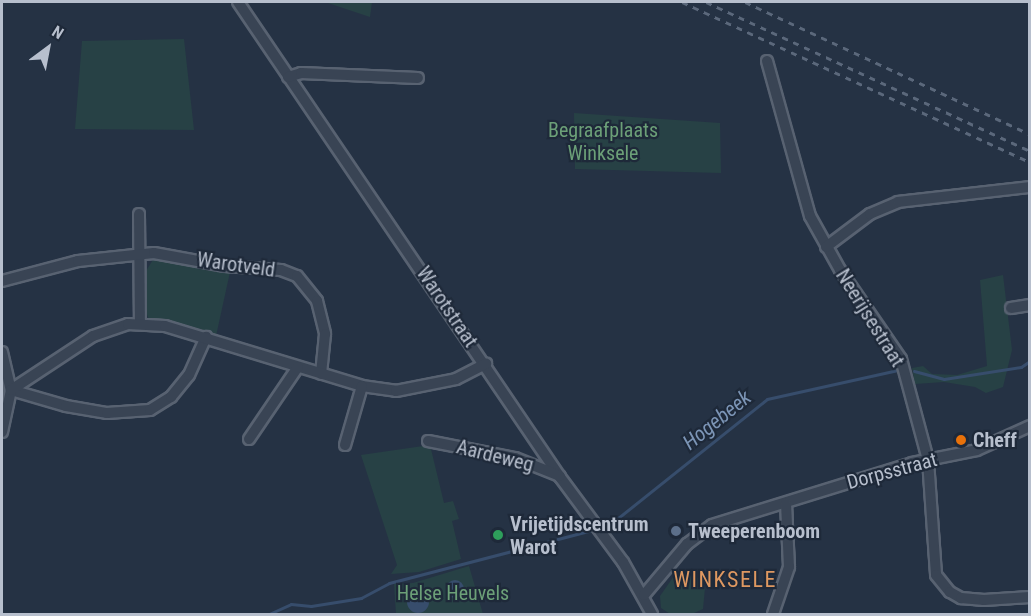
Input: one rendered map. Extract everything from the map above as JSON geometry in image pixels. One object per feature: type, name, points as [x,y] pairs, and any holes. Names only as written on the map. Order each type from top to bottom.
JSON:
[{"type":"street","name":"Warotstraat","points":[[238,2],[486,364],[560,477],[644,595],[652,615]]},
{"type":"street","name":"Neerijsestraat","points":[[767,61],[810,216],[826,247],[901,359],[928,460],[933,561],[940,583],[961,597],[976,600],[1029,597]]},
{"type":"street","points":[[288,77],[301,73],[418,78]]},
{"type":"street","name":"Neerijsestraat","points":[[826,247],[870,214],[898,202],[1029,187]]},
{"type":"street","points":[[139,214],[140,323]]},
{"type":"street","name":"Warotveld","points":[[2,281],[78,261],[141,255],[171,255],[222,266],[281,270],[297,276],[317,301],[324,325],[321,374]]},
{"type":"street","points":[[1011,308],[1029,305]]},
{"type":"street","points":[[11,390],[93,336],[140,323],[206,337],[362,386],[406,391],[456,379],[486,364]]},
{"type":"street","points":[[11,390],[66,406],[107,413],[150,410],[171,397],[189,375],[206,337]]},
{"type":"street","points":[[2,352],[11,390],[2,432]]},
{"type":"street","points":[[249,439],[298,367]]},
{"type":"street","points":[[345,445],[362,386]]},
{"type":"street","name":"Dorpsstraat","points":[[644,595],[687,544],[712,525],[928,460],[977,450],[1029,426]]},
{"type":"street","name":"Aardeweg","points":[[428,441],[515,458],[560,477]]},
{"type":"street","points":[[773,615],[789,567],[786,503]]},
{"type":"green space","points":[[325,2],[372,2],[370,17]]},
{"type":"green space","points":[[184,39],[194,130],[75,129],[82,41]]},
{"type":"green space","name":"Begraafplaats Winksele","points":[[574,113],[720,123],[721,173],[575,169]]},
{"type":"green space","points":[[154,258],[230,272],[216,336],[149,320],[146,312],[146,271]]},
{"type":"green space","points":[[1003,275],[1012,350],[1003,387],[986,393],[975,387],[944,382],[915,384],[912,368],[923,366],[932,374],[957,375],[987,366],[980,280]]},
{"type":"green space","points":[[430,445],[444,503],[453,501],[459,519],[452,521],[461,559],[419,572],[391,574],[397,565],[361,455]]},
{"type":"green space","name":"Helse Heuvels","points":[[469,566],[483,614],[396,614],[394,584],[413,583]]},
{"type":"green space","points":[[683,573],[698,578],[705,588],[703,609],[692,614],[670,614],[661,608],[660,596],[674,576]]},
{"type":"water","points":[[455,580],[461,583],[464,589],[461,595],[455,598],[449,595],[446,589],[449,583]]},
{"type":"water","points":[[418,591],[426,594],[429,602],[426,610],[418,613],[410,610],[407,602],[410,594]]},
{"type":"waterway","name":"Hogebeek","points":[[914,371],[944,379],[1021,367],[1030,361]]},
{"type":"waterway","name":"Hogebeek","points":[[608,526],[767,399],[898,370]]},
{"type":"waterway","name":"Hogebeek","points":[[269,614],[291,604],[311,606],[361,598],[389,583],[589,531]]},
{"type":"railway","points":[[682,2],[1030,162]]},
{"type":"railway","points":[[706,2],[1030,151]]},
{"type":"railway","points":[[745,2],[1030,134]]},
{"type":"place","name":"Cheff","points":[[961,440]]},
{"type":"place","name":"Tweeperenboom","points":[[676,531]]},
{"type":"place","name":"Vrijetijdscentrum Warot","points":[[498,535]]},
{"type":"district","name":"WINKSELE","points":[[725,580]]}]
